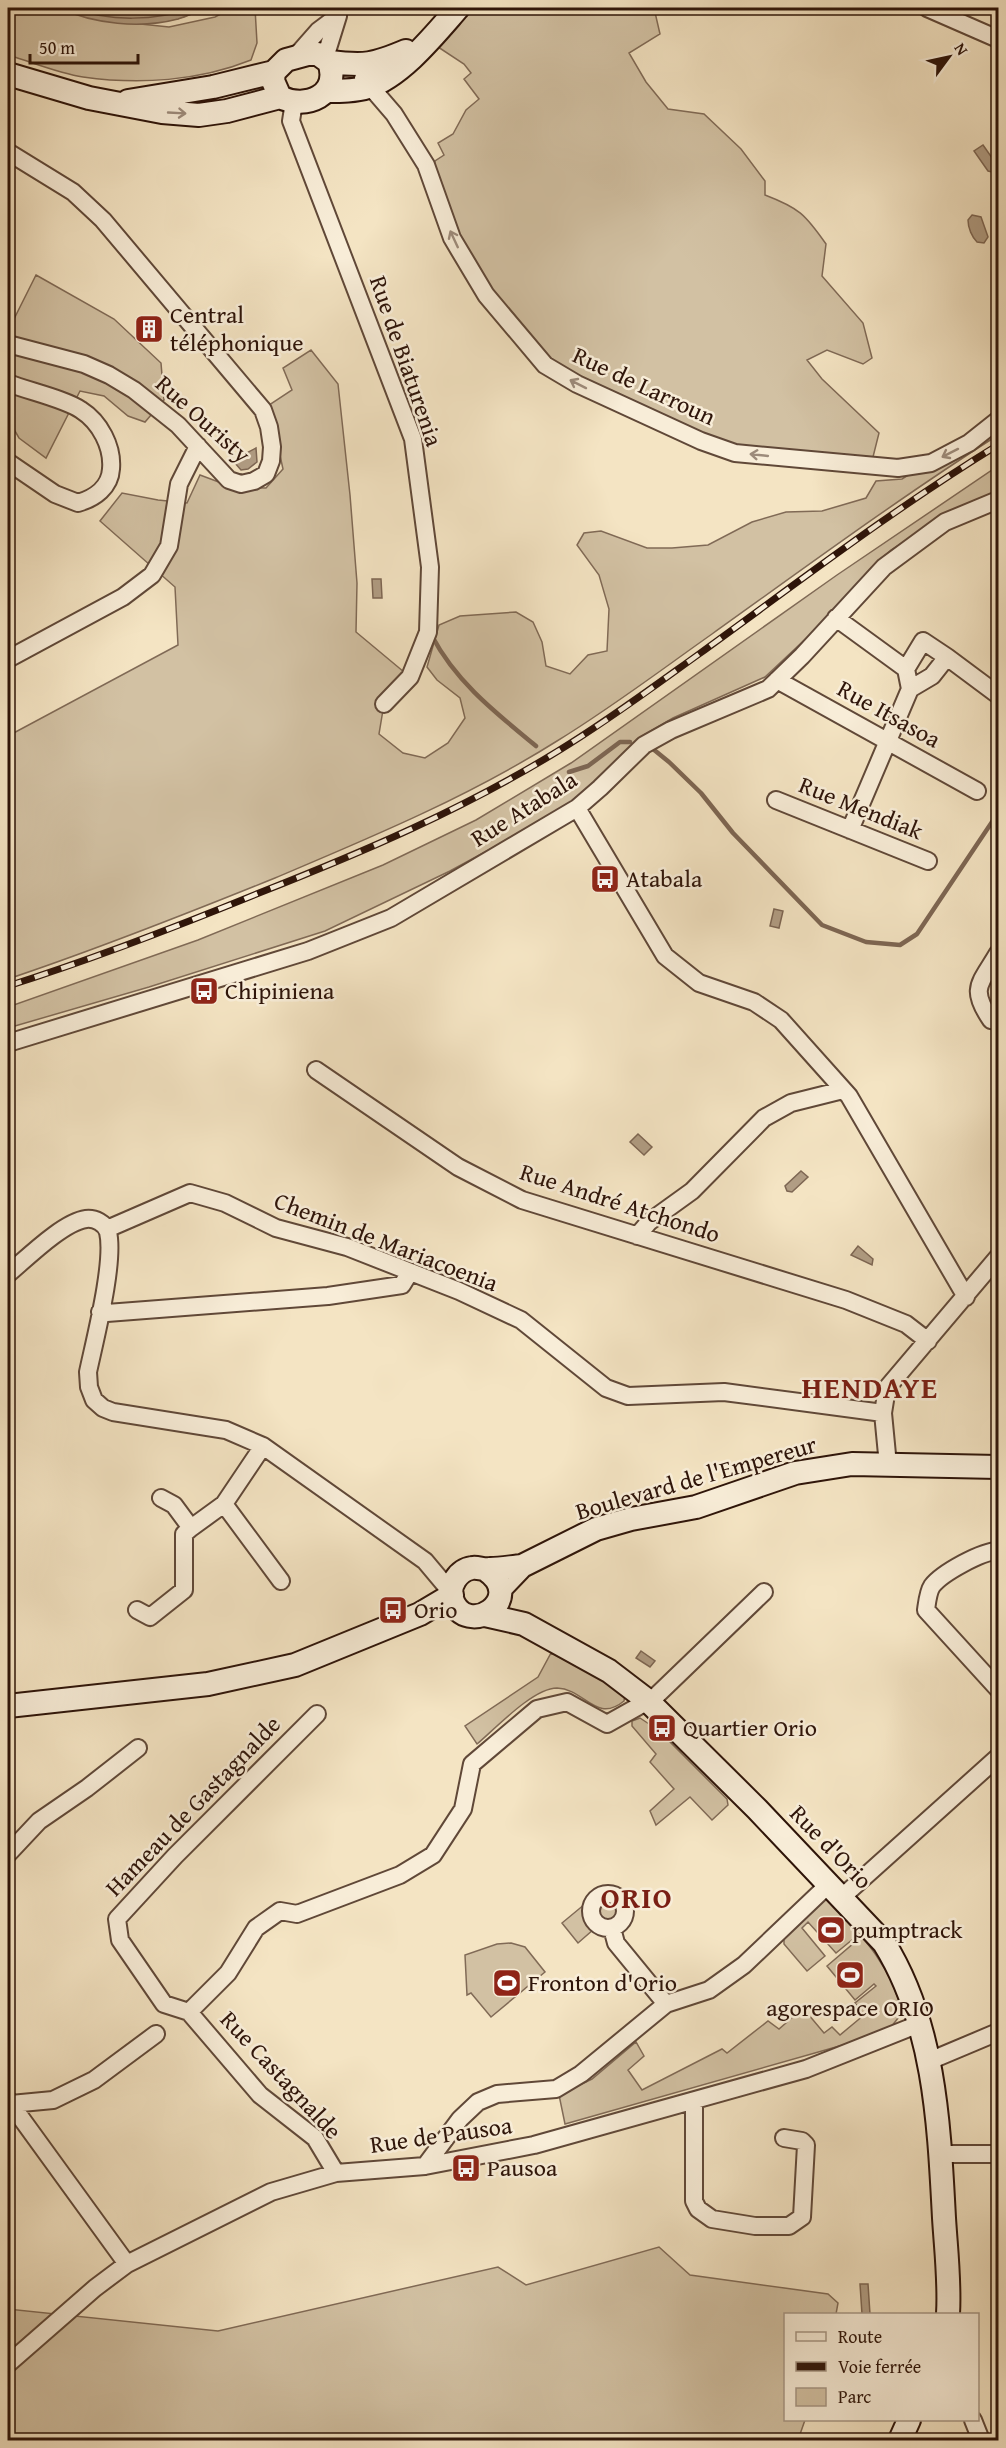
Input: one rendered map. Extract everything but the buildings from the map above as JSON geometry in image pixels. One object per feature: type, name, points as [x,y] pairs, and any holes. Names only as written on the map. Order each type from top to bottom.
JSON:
[{"type":"main road","points":[[8,74],[89,98],[162,112],[199,114],[227,111],[319,96],[327,91],[357,90],[371,86],[400,69],[458,8]]},
{"type":"main road","points":[[120,103],[213,87],[274,72],[286,60],[296,56],[318,54],[335,61],[379,62],[429,40]]},
{"type":"main road","points":[[327,91],[333,77],[335,61]]},
{"type":"main road","points":[[274,72],[273,81],[287,100]]},
{"type":"main road","name":"Boulevard de l'Empereur","points":[[463,1571],[470,1568],[486,1570],[522,1566],[596,1529],[631,1519],[696,1507],[795,1473],[852,1464],[999,1467]]},
{"type":"main road","name":"Boulevard de l'Empereur","points":[[485,1615],[492,1611],[500,1593],[522,1566]]},
{"type":"main road","points":[[486,1570],[493,1574],[500,1593]]},
{"type":"main road","points":[[463,1571],[454,1579],[454,1599],[469,1616],[485,1615]]},
{"type":"main road","name":"Rue d'Orio","points":[[500,1593],[524,1624]]},
{"type":"main road","points":[[8,1706],[208,1684],[295,1665],[454,1599]]},
{"type":"main road","name":"Rue d'Orio","points":[[485,1615],[524,1624],[609,1671],[646,1700],[757,1809],[884,1943],[896,1962],[919,2024],[936,2102],[948,2313]]},
{"type":"main road","points":[[900,2440],[909,2421]]},
{"type":"street","points":[[927,8],[999,39]]},
{"type":"street","points":[[296,56],[318,31],[341,12]]},
{"type":"street","points":[[335,61],[341,12]]},
{"type":"street","name":"Rue de Larroun","points":[[335,61],[371,86],[394,114],[426,165],[452,238],[486,295],[545,365],[577,384],[700,441],[735,453],[898,468],[931,463],[969,443],[999,420]]},
{"type":"street","name":"Rue de Biaturenia","points":[[287,100],[291,121],[412,439],[430,567],[428,632],[411,677],[384,704]]},
{"type":"street","name":"Rue Ouristy","points":[[8,152],[66,186],[103,220],[263,410],[269,427],[271,461],[266,474],[254,481],[241,484],[229,480],[198,446],[156,406],[109,375],[84,364],[8,344]]},
{"type":"street","points":[[8,383],[81,410],[91,418],[105,437],[112,459],[111,474],[105,486],[96,495],[78,503],[55,494],[8,462]]},
{"type":"street","points":[[8,659],[123,597],[152,575],[169,546],[179,484],[198,446]]},
{"type":"street","name":"Rue Atabala","points":[[8,1043],[308,951],[391,918],[577,808],[644,745],[671,730],[768,688],[884,567],[945,522],[999,500]]},
{"type":"street","points":[[836,618],[906,669]]},
{"type":"street","points":[[850,830],[910,689],[906,669],[923,641],[999,695]]},
{"type":"street","points":[[910,689],[932,676],[947,657]]},
{"type":"street","name":"Rue Itsasoa","points":[[777,680],[977,791]]},
{"type":"street","name":"Rue Mendiak","points":[[776,800],[928,861]]},
{"type":"street","points":[[577,808],[665,956],[699,983],[754,1002],[781,1020],[843,1090],[873,1135],[966,1297]]},
{"type":"street","points":[[999,953],[980,985],[979,1001],[991,1020],[999,1021]]},
{"type":"street","name":"Rue André Atchondo","points":[[316,1070],[458,1167],[522,1200],[846,1300],[906,1324],[927,1341]]},
{"type":"street","points":[[637,1236],[650,1222],[692,1191],[764,1118],[791,1103],[843,1090]]},
{"type":"street","name":"Chemin de Mariacoenia","points":[[107,1229],[190,1193],[225,1203],[276,1228],[347,1247],[459,1291],[521,1320],[606,1388],[628,1396],[724,1392],[883,1413]]},
{"type":"street","points":[[8,1274],[57,1233],[85,1219],[99,1220],[107,1229],[110,1255],[89,1380],[94,1400],[113,1412],[226,1430],[263,1446],[425,1561],[454,1599]]},
{"type":"street","points":[[888,1465],[883,1413],[887,1388],[999,1257]]},
{"type":"street","points":[[100,1312],[328,1296],[402,1285],[410,1272]]},
{"type":"street","points":[[137,1610],[150,1617],[184,1590],[184,1534],[224,1504],[263,1446]]},
{"type":"street","points":[[161,1498],[174,1505],[191,1528]]},
{"type":"street","points":[[224,1504],[281,1581]]},
{"type":"street","points":[[999,1551],[989,1551],[964,1562],[931,1587],[926,1610],[999,1689]]},
{"type":"street","points":[[425,1561],[463,1571]]},
{"type":"street","points":[[646,1700],[655,1697],[764,1592]]},
{"type":"street","name":"Rue Castagnalde","points":[[336,2173],[315,2138],[260,2095],[189,2012],[228,1973],[256,1928],[280,1911],[297,1914],[400,1875],[433,1855],[463,1809],[472,1764],[537,1708],[567,1702],[607,1724],[646,1700]]},
{"type":"street","name":"Hameau de Gastagnalde","points":[[189,2012],[164,2004],[120,1940],[117,1918],[175,1856],[317,1714]]},
{"type":"street","points":[[8,1854],[39,1821],[87,1788],[138,1748]]},
{"type":"street","points":[[425,2166],[460,2119],[478,2103],[497,2094],[556,2089],[580,2074],[666,2004],[709,1989],[744,1965],[999,1757]]},
{"type":"street","points":[[612,1928],[616,1942],[666,2004]]},
{"type":"street","name":"Rue de Pausoa","points":[[8,2364],[95,2288],[127,2264],[271,2192],[336,2173],[425,2166],[534,2145],[806,2069],[919,2024]]},
{"type":"street","points":[[928,2061],[999,2032]]},
{"type":"street","points":[[8,2104],[53,2100],[94,2080],[156,2034]]},
{"type":"street","points":[[694,2101],[694,2201],[698,2209],[712,2219],[754,2226],[789,2226],[802,2217],[806,2145],[802,2141],[784,2138]]},
{"type":"street","points":[[8,2104],[127,2264]]},
{"type":"street","points":[[940,2154],[999,2154]]},
{"type":"street","points":[[973,2421],[981,2440]]},
{"type":"green space","points":[[8,8],[208,8],[177,19],[131,23],[169,27],[215,17],[232,8],[255,8],[257,43],[251,60],[211,73],[147,81],[83,77],[8,55]]},
{"type":"green space","points":[[463,8],[654,8],[660,34],[629,53],[646,82],[668,109],[704,114],[741,149],[765,181],[765,195],[794,208],[826,244],[822,276],[863,323],[872,358],[863,364],[827,350],[807,360],[822,379],[879,433],[871,465],[735,453],[545,365],[486,295],[432,179],[435,161],[444,155],[438,143],[453,134],[466,110],[479,99],[464,79],[471,73],[464,64],[432,43]]},
{"type":"green space","points":[[36,275],[114,319],[161,363],[164,400],[145,422],[128,416],[104,396],[80,391],[46,458],[19,438],[8,419],[8,331]]},
{"type":"green space","points":[[311,350],[338,384],[357,583],[356,632],[410,677],[384,704],[379,734],[403,753],[425,758],[448,743],[465,718],[460,698],[437,680],[427,667],[439,625],[460,616],[516,612],[533,622],[542,642],[546,666],[570,674],[588,655],[607,651],[609,609],[599,575],[577,545],[584,533],[601,531],[647,548],[708,545],[752,522],[786,512],[822,511],[866,498],[876,481],[902,479],[998,420],[998,435],[890,507],[636,689],[557,741],[489,780],[383,831],[275,878],[109,943],[8,979],[8,736],[178,645],[175,587],[100,521],[122,493],[187,503],[200,475],[232,487],[266,488],[283,469],[269,405],[292,390],[283,368]]},
{"type":"green space","points":[[998,466],[998,491],[955,509],[891,550],[871,568],[831,615],[765,677],[673,718],[642,736],[594,783],[560,811],[450,871],[325,931],[149,987],[8,1028],[8,1007],[198,940],[383,865],[476,820],[571,763],[837,575]]},
{"type":"green space","points":[[551,1653],[599,1677],[625,1694],[624,1701],[606,1709],[590,1704],[567,1690],[557,1688],[547,1690],[526,1702],[477,1744],[465,1726],[538,1677]]},
{"type":"green space","points":[[640,1718],[658,1730],[727,1799],[728,1805],[712,1820],[690,1797],[656,1825],[650,1811],[674,1789],[650,1762],[656,1754],[632,1726],[632,1721]]},
{"type":"green space","points":[[591,1899],[587,1909],[594,1929],[578,1943],[562,1923]]},
{"type":"green space","points":[[607,1899],[615,1903],[619,1911],[615,1919],[607,1923],[599,1919],[595,1911],[599,1903]]},
{"type":"green space","points":[[824,1899],[828,1900],[863,1938],[891,1980],[902,2013],[891,2027],[843,2045],[565,2124],[559,2095],[592,2079],[636,2042],[644,2056],[628,2070],[642,2090],[722,2049],[727,2053],[768,2021],[779,2029],[803,2008],[824,2033],[832,2027],[840,2035],[864,2015],[855,2003],[876,1986],[874,1984],[855,2000],[827,1966],[855,1942],[853,1939],[836,1953],[808,1922],[802,1928],[825,1956],[807,1971],[784,1944],[784,1938]]},
{"type":"green space","name":"Fronton d'Orio","points":[[511,1943],[525,1947],[545,1972],[491,2017],[471,1993],[467,1995],[465,1955],[497,1944]]},
{"type":"green space","points":[[659,2247],[690,2275],[828,2294],[838,2303],[836,2313],[784,2313],[784,2421],[805,2421],[798,2440],[8,2440],[8,2309],[218,2331],[498,2267],[526,2285]]},
{"type":"water","points":[[59,8],[208,8],[178,19],[133,24],[87,18]]},
{"type":"water","points":[[983,145],[997,165],[992,172],[988,171],[974,151]]},
{"type":"water","points":[[972,215],[981,217],[988,237],[984,243],[977,242],[973,238],[968,220]]},
{"type":"water","points":[[256,448],[257,462],[248,469],[241,470],[235,463],[237,458]]},
{"type":"water","points":[[372,579],[381,579],[382,598],[373,598]]},
{"type":"water","points":[[774,909],[783,911],[779,928],[770,926]]},
{"type":"water","points":[[638,1134],[652,1147],[644,1155],[630,1142]]},
{"type":"water","points":[[801,1171],[808,1177],[792,1192],[787,1191],[785,1186]]},
{"type":"water","points":[[858,1246],[873,1259],[872,1265],[851,1255]]},
{"type":"water","points":[[641,1651],[655,1661],[650,1667],[636,1658]]},
{"type":"water","points":[[860,2284],[868,2284],[870,2313],[862,2313]]},
{"type":"waterway","points":[[432,636],[453,668],[478,696],[536,746]]},
{"type":"waterway","points":[[569,772],[588,766],[620,742],[630,742]]},
{"type":"waterway","points":[[653,749],[701,793],[733,833],[822,925],[866,942],[900,945],[917,934],[998,813]]},
{"type":"railway","points":[[8,986],[134,942],[298,878],[412,829],[522,772],[612,716],[884,520],[998,445]]},
{"type":"place","name":"Central téléphonique","points":[[149,329]]},
{"type":"place","name":"Atabala","points":[[605,879]]},
{"type":"place","name":"Chipiniena","points":[[204,991]]},
{"type":"place","name":"Orio","points":[[393,1610]]},
{"type":"place","name":"Quartier Orio","points":[[662,1728]]},
{"type":"place","name":"pumptrack","points":[[831,1930]]},
{"type":"place","name":"agorespace ORIO","points":[[850,1975]]},
{"type":"place","name":"Fronton d'Orio","points":[[507,1983]]},
{"type":"place","name":"Pausoa","points":[[466,2168]]},
{"type":"district","name":"HENDAYE","points":[[870,1388]]},
{"type":"district","name":"ORIO","points":[[637,1898]]}]
